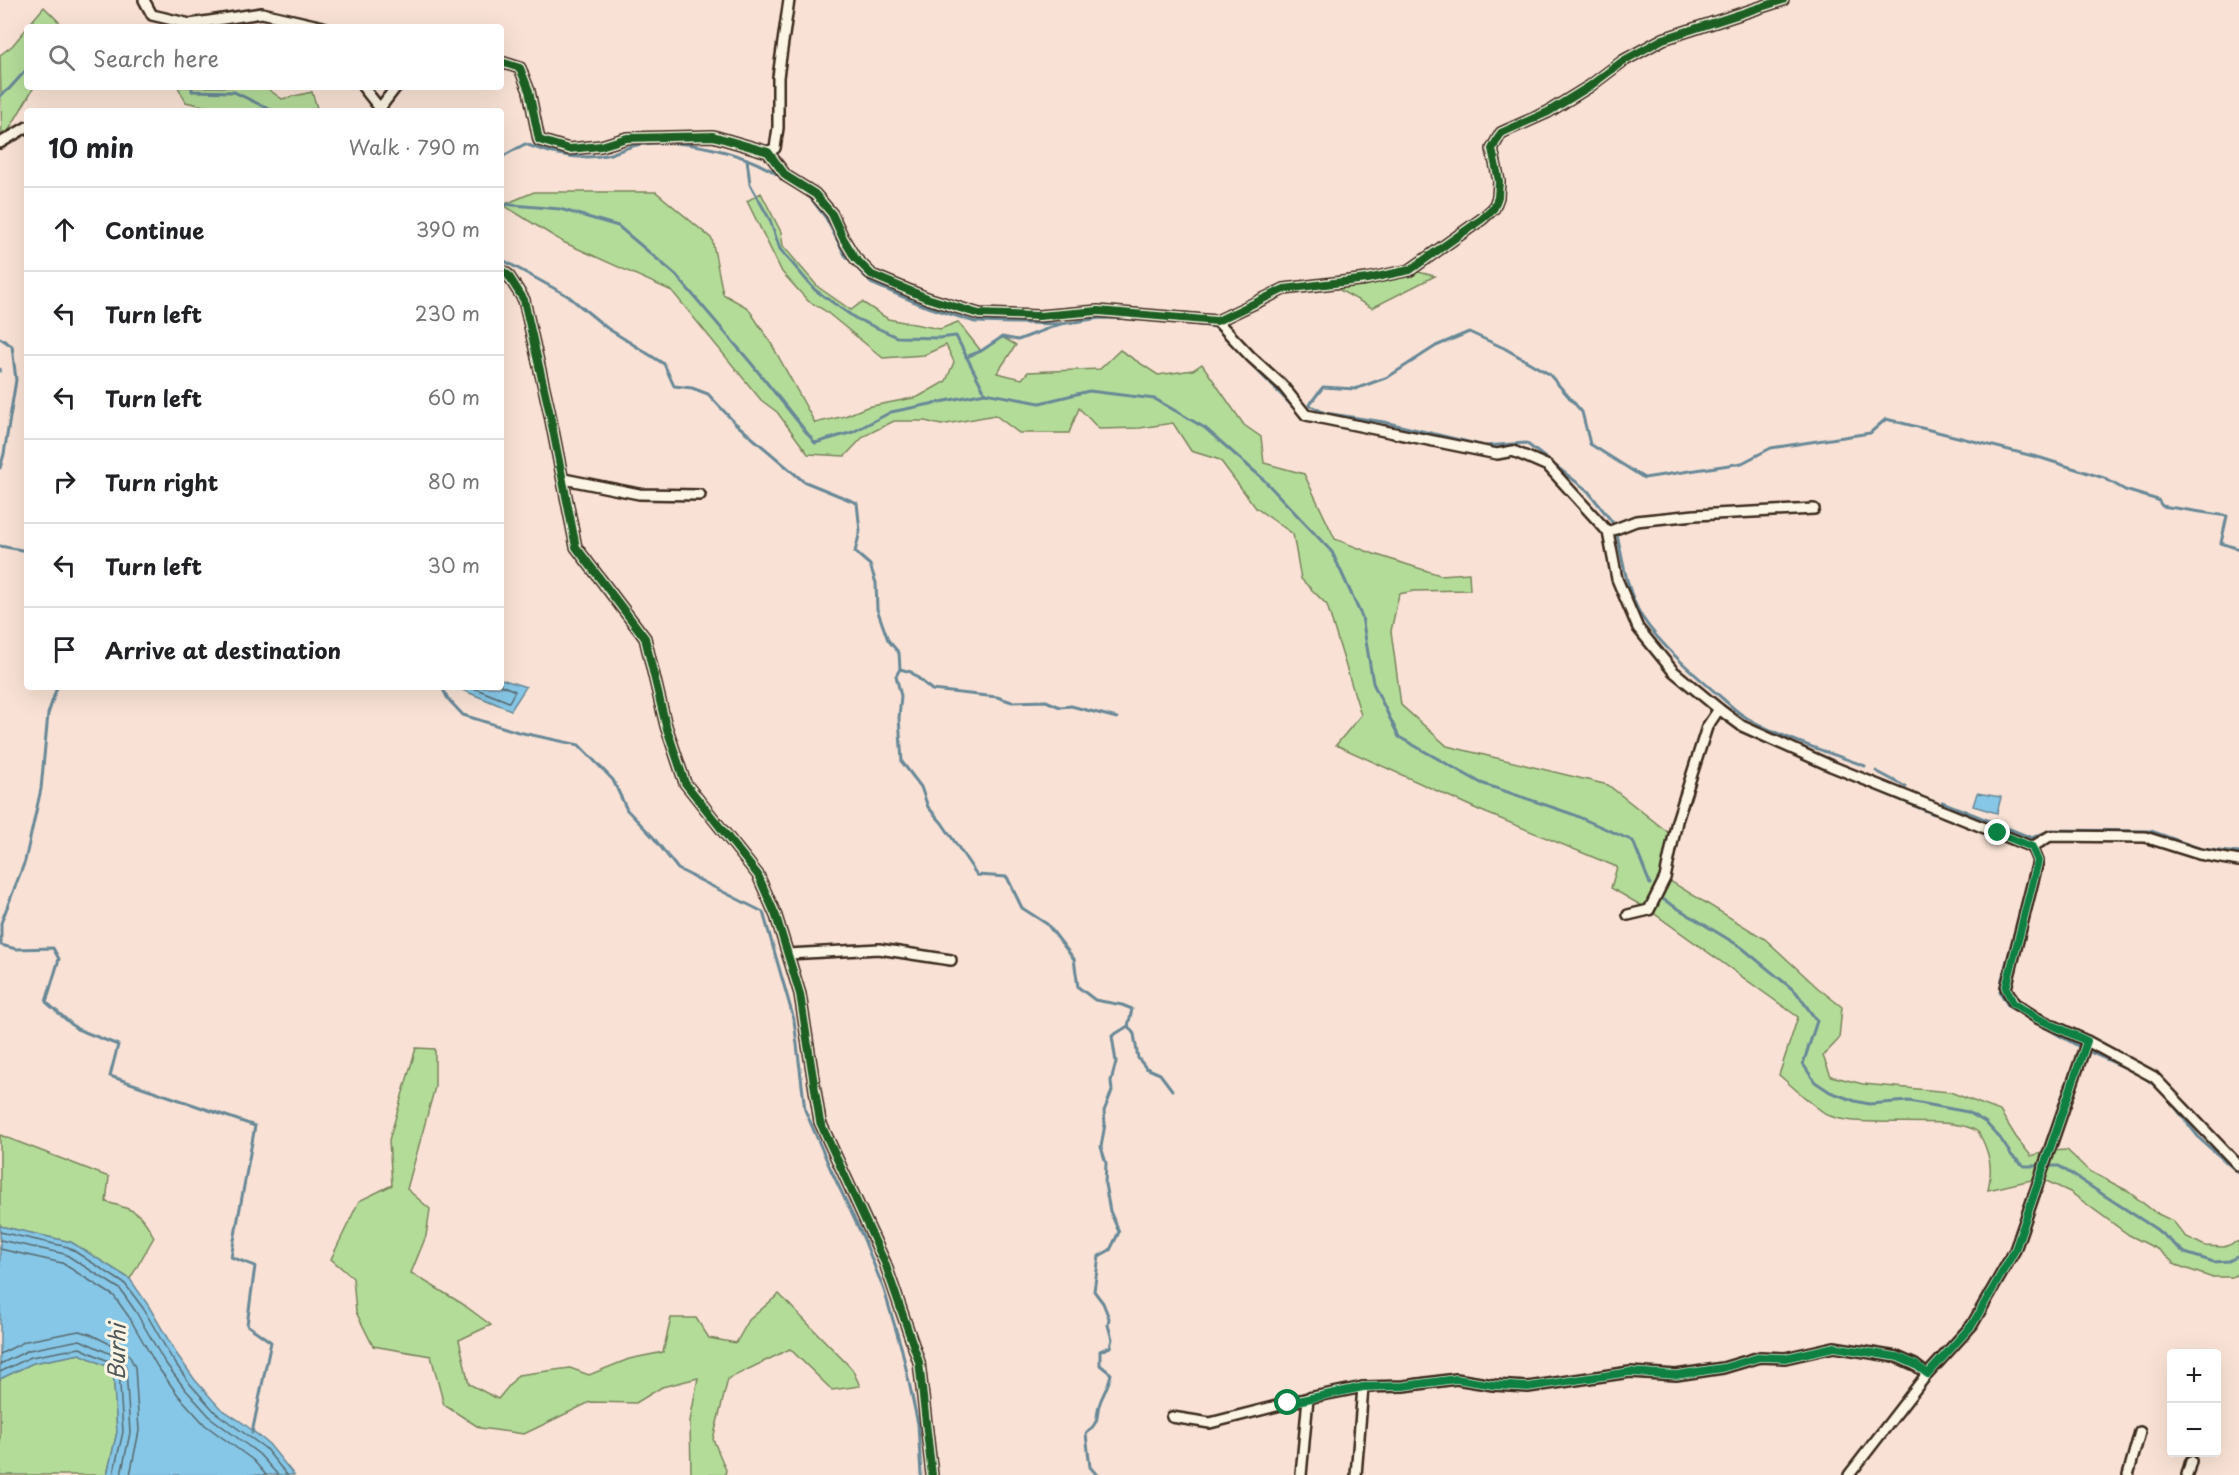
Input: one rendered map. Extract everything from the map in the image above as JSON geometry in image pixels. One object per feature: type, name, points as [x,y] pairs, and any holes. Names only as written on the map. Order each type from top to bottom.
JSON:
[{"type":"street","points":[[144,0],[153,15],[190,24],[262,14],[309,24]]},
{"type":"street","points":[[768,152],[775,148],[778,128],[778,77],[789,0]]},
{"type":"street","points":[[504,63],[520,68],[529,91],[539,140],[569,149],[601,147],[627,138],[713,136],[768,152],[786,176],[815,194],[832,214],[855,258],[872,275],[927,298],[979,314],[1039,316],[1098,311],[1217,321],[1284,289],[1367,279],[1410,270],[1494,208],[1499,182],[1492,149],[1501,133],[1548,112],[1590,86],[1623,61],[1663,39],[1783,0]]},
{"type":"street","points":[[365,90],[379,108]]},
{"type":"street","points":[[382,108],[394,90]]},
{"type":"street","points":[[0,143],[24,129]]},
{"type":"street","points":[[504,272],[524,300],[564,479],[576,547],[645,638],[666,726],[685,783],[758,875],[776,916],[800,994],[820,1122],[885,1263],[919,1362],[932,1475]]},
{"type":"street","points":[[1217,321],[1282,385],[1306,415],[1497,454],[1513,452],[1548,466],[1608,532],[1617,579],[1638,628],[1673,670],[1719,709],[1742,726],[1831,766],[2032,847],[2038,861],[2006,988],[2013,1003],[2154,1077],[2239,1166]]},
{"type":"street","points":[[564,479],[639,494],[700,495]]},
{"type":"street","points":[[1608,532],[1635,521],[1695,515],[1814,509]]},
{"type":"street","points":[[1628,915],[1649,910],[1665,878],[1677,821],[1707,727],[1719,709]]},
{"type":"street","points":[[2032,847],[2050,836],[2145,837],[2199,854],[2239,861]]},
{"type":"street","points":[[788,954],[879,949],[951,960]]},
{"type":"street","points":[[1849,1475],[1928,1374],[1972,1325],[2015,1250],[2087,1041]]},
{"type":"street","points":[[1172,1417],[1210,1423],[1308,1398],[1363,1387],[1404,1386],[1456,1379],[1493,1385],[1528,1387],[1630,1372],[1676,1375],[1723,1368],[1760,1357],[1785,1358],[1834,1347],[1898,1357],[1916,1365],[1928,1374]]},
{"type":"street","points":[[1356,1475],[1363,1387]]},
{"type":"street","points":[[1301,1475],[1308,1398]]},
{"type":"street","points":[[2128,1475],[2140,1432]]},
{"type":"street","points":[[2187,1475],[2191,1461]]},
{"type":"green space","points":[[44,7],[61,24],[30,24]]},
{"type":"green space","points":[[24,32],[24,90],[32,90],[2,142],[0,55],[12,46]]},
{"type":"green space","points":[[180,90],[269,90],[282,99],[312,92],[317,108],[211,108],[186,102]]},
{"type":"green space","points":[[534,192],[656,192],[712,239],[723,294],[748,308],[772,345],[815,423],[845,416],[867,407],[918,397],[946,381],[954,362],[946,345],[924,355],[883,358],[824,310],[808,301],[782,272],[747,201],[761,193],[781,232],[783,246],[818,287],[851,310],[862,302],[888,319],[940,329],[958,322],[981,351],[1002,337],[1016,345],[997,373],[1022,379],[1028,372],[1100,369],[1120,350],[1158,375],[1193,370],[1202,364],[1244,425],[1261,437],[1264,463],[1304,474],[1335,539],[1440,575],[1469,573],[1470,590],[1414,591],[1399,594],[1391,631],[1401,705],[1447,746],[1608,785],[1674,837],[1665,878],[1765,939],[1842,1007],[1839,1039],[1823,1056],[1831,1076],[1863,1084],[1950,1092],[2000,1111],[2031,1156],[2049,1151],[2067,1150],[2089,1171],[2126,1190],[2156,1213],[2173,1221],[2185,1236],[2205,1246],[2224,1247],[2239,1241],[2239,1273],[2232,1277],[2210,1277],[2176,1265],[2159,1250],[2129,1235],[2070,1192],[2040,1178],[1988,1190],[1990,1171],[1988,1154],[1979,1133],[1968,1127],[1931,1123],[1865,1122],[1830,1116],[1779,1075],[1798,1017],[1649,910],[1611,888],[1617,867],[1479,810],[1336,745],[1361,715],[1327,605],[1301,579],[1293,534],[1256,508],[1220,460],[1191,451],[1173,423],[1140,428],[1099,429],[1079,408],[1069,433],[1019,433],[995,415],[941,425],[925,421],[894,421],[864,436],[845,456],[808,454],[777,412],[761,400],[672,291],[563,242],[504,205]]},
{"type":"green space","points":[[1410,270],[1435,276],[1372,308],[1325,282]]},
{"type":"green space","points":[[416,1048],[435,1049],[435,1087],[407,1189],[430,1209],[426,1236],[411,1273],[461,1303],[491,1325],[459,1340],[469,1384],[498,1399],[518,1375],[570,1368],[589,1375],[629,1359],[663,1352],[671,1318],[696,1318],[709,1338],[736,1343],[749,1320],[779,1294],[852,1369],[860,1386],[832,1390],[790,1349],[728,1379],[713,1439],[726,1470],[725,1475],[691,1475],[690,1421],[698,1378],[662,1387],[636,1403],[590,1402],[524,1434],[480,1428],[444,1405],[431,1356],[373,1346],[356,1312],[353,1278],[331,1259],[359,1201],[392,1185],[389,1140]]},
{"type":"green space","points":[[0,1135],[109,1177],[106,1202],[135,1212],[145,1221],[154,1237],[130,1279],[71,1242],[0,1226]]},
{"type":"green space","points":[[80,1354],[113,1369],[117,1432],[107,1475],[0,1475],[0,1379],[33,1363]]},
{"type":"water","points":[[504,680],[526,687],[511,710],[462,690],[504,690]]},
{"type":"water","points":[[1977,793],[2001,797],[1997,813],[1973,806]]},
{"type":"water","name":"Burhi","points":[[0,1226],[71,1242],[130,1279],[195,1380],[220,1408],[269,1444],[294,1475],[107,1475],[117,1432],[113,1369],[80,1354],[33,1363],[0,1379]]},
{"type":"waterway","points":[[0,96],[24,72]]},
{"type":"waterway","points":[[192,90],[234,92],[267,108]]},
{"type":"waterway","points":[[504,156],[525,144],[575,157],[596,157],[637,145],[674,143],[732,154],[783,178]]},
{"type":"waterway","points":[[747,159],[750,184],[770,220],[780,249],[815,290],[855,318],[897,337],[956,336],[985,393]]},
{"type":"waterway","points":[[798,189],[810,197],[826,218],[845,255],[871,283],[922,305],[975,322],[1061,324],[1100,318],[1141,319]]},
{"type":"waterway","points":[[504,204],[560,209],[618,226],[676,275],[815,443],[853,432],[891,412],[985,393],[1040,403],[1089,391],[1155,399],[1205,428],[1262,478],[1332,552],[1362,617],[1373,683],[1399,737],[1481,783],[1572,814],[1633,841],[1650,884]]},
{"type":"waterway","points":[[504,261],[568,296],[607,328],[664,364],[674,386],[692,388],[708,394],[735,423],[803,481],[857,503],[860,531],[855,552],[870,565],[876,583],[877,609],[888,640],[899,653],[900,669],[896,676],[901,696],[899,718],[902,762],[921,787],[928,807],[942,823],[977,875],[1007,877],[1022,908],[1047,924],[1074,959],[1078,987],[1095,1000],[1132,1009],[1128,1026],[1112,1036],[1116,1062],[1111,1081],[1112,1091],[1104,1111],[1105,1124],[1101,1147],[1106,1163],[1105,1184],[1110,1211],[1119,1232],[1110,1250],[1099,1256],[1094,1291],[1103,1303],[1109,1318],[1108,1325],[1112,1339],[1110,1347],[1100,1351],[1100,1365],[1111,1374],[1099,1406],[1097,1420],[1086,1434],[1090,1467],[1097,1475]]},
{"type":"waterway","points":[[1186,323],[1215,327],[1294,408]]},
{"type":"waterway","points":[[966,357],[981,351],[1002,337],[1018,340],[1060,324]]},
{"type":"waterway","points":[[1613,523],[1588,491],[1526,443],[1485,446],[1384,422],[1325,413],[1309,405],[1323,387],[1355,389],[1388,377],[1436,346],[1469,332],[1504,348],[1549,374],[1582,412],[1590,444],[1644,478],[1742,463],[1771,448],[1870,433],[1886,419],[2041,458],[2104,478],[2125,490],[2158,500],[2162,506],[2227,516],[2221,543],[2239,549]]},
{"type":"waterway","points":[[0,338],[12,346],[16,380],[0,468]]},
{"type":"waterway","points":[[1617,534],[1629,587],[1642,617],[1659,639],[1690,670],[1747,718],[1790,738],[1865,766]]},
{"type":"waterway","points":[[0,546],[24,550]]},
{"type":"waterway","points":[[900,669],[911,672],[932,690],[997,697],[1012,702],[1046,701],[1060,707],[1071,706],[1117,718]]},
{"type":"waterway","points":[[56,690],[48,714],[41,789],[25,861],[1,923],[1,945],[16,949],[53,948],[59,959],[46,1002],[77,1029],[118,1045],[110,1076],[255,1126],[231,1257],[255,1266],[247,1325],[271,1342],[252,1433]]},
{"type":"waterway","points":[[444,690],[448,699],[463,715],[518,732],[579,745],[613,780],[627,810],[653,837],[678,869],[763,912],[794,1020],[805,1110],[863,1237],[884,1290],[902,1350],[918,1424],[921,1475]]},
{"type":"waterway","points":[[1798,757],[1934,814]]},
{"type":"waterway","points":[[1876,771],[1906,787]]},
{"type":"waterway","points":[[1942,802],[2032,838],[2051,830],[2151,831],[2201,849],[2239,853]]},
{"type":"waterway","points":[[1943,817],[1975,829]]},
{"type":"waterway","points":[[1998,838],[2029,851],[2033,864]]},
{"type":"waterway","points":[[2027,888],[2000,992],[2009,1007],[2078,1046]]},
{"type":"waterway","points":[[1664,900],[1741,947],[1796,992],[1817,1021],[1803,1064],[1815,1082],[1830,1092],[1869,1104],[1909,1101],[1968,1112],[1985,1122],[2012,1156],[2024,1166],[2059,1166],[2156,1229],[2185,1253],[2214,1262],[2229,1261],[2239,1256]]},
{"type":"waterway","points":[[1128,1026],[1134,1034],[1138,1058],[1146,1068],[1160,1074],[1172,1090]]},
{"type":"waterway","points":[[2092,1053],[2137,1073]]},
{"type":"waterway","points":[[2143,1076],[2164,1093],[2200,1139],[2239,1173]]},
{"type":"cycle path","points":[[504,63],[520,68],[529,91],[539,140],[569,149],[601,146],[627,138],[713,136],[768,152],[786,176],[815,194],[832,214],[855,258],[872,275],[927,298],[979,314],[1039,316],[1098,311],[1217,321],[1284,289],[1367,279],[1410,270],[1494,208],[1498,197],[1499,181],[1492,149],[1501,133],[1548,112],[1590,86],[1623,61],[1663,39],[1783,0]]},
{"type":"cycle path","points":[[504,272],[524,300],[549,410],[576,547],[645,638],[666,726],[685,783],[758,875],[776,916],[800,994],[820,1122],[885,1263],[919,1362],[932,1475]]},
{"type":"route","points":[[1288,1403],[1363,1387],[1404,1386],[1456,1379],[1493,1385],[1528,1387],[1630,1372],[1676,1375],[1723,1368],[1760,1357],[1785,1358],[1834,1347],[1898,1357],[1916,1365],[1928,1374],[1972,1325],[2015,1250],[2087,1041],[2037,1018],[2013,1003],[2006,988],[2038,861],[2032,847],[1998,833]]}]
